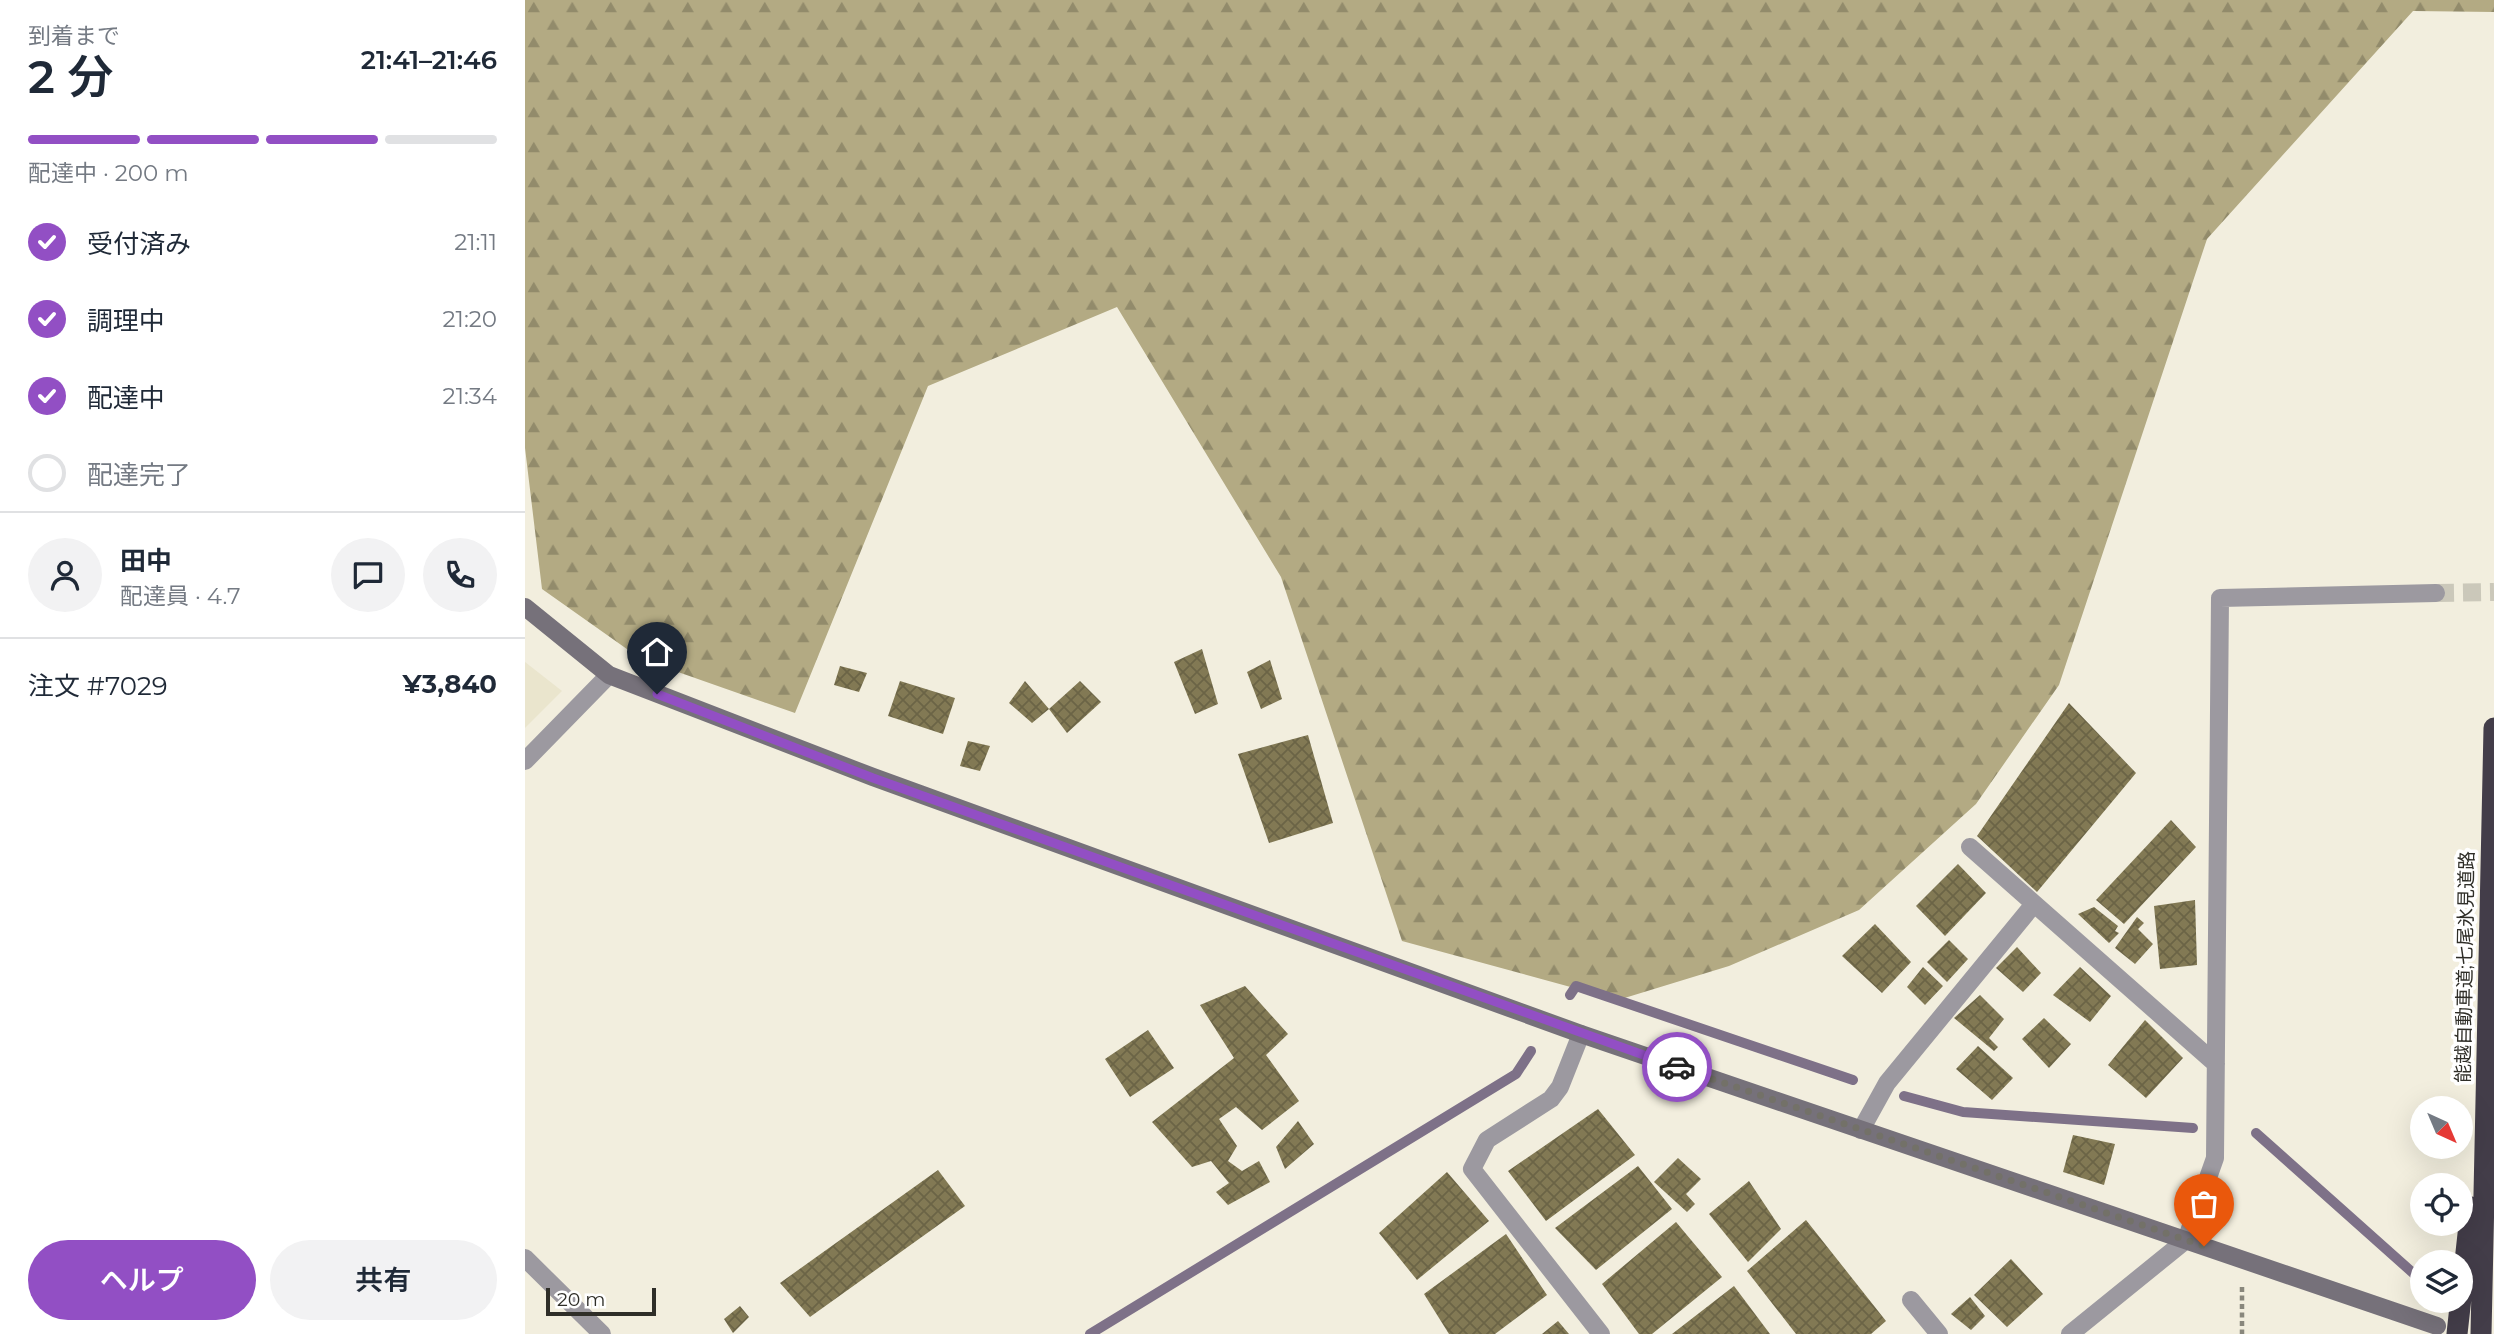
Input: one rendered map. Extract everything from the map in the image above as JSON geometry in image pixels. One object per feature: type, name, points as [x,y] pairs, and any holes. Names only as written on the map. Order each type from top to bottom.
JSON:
[{"type":"highway","name":"能越自動車道;七尾氷見道路","points":[[2481,1334],[2494,728]]},
{"type":"highway","points":[[2457,1334],[2486,1073]]},
{"type":"street","points":[[2070,1334],[2186,1240],[2215,1158],[2220,598],[2436,593]]},
{"type":"street","points":[[525,607],[608,675],[873,778],[1581,1034],[2437,1325]]},
{"type":"street","points":[[525,761],[608,675]]},
{"type":"street","points":[[1970,847],[2216,1064]]},
{"type":"street","points":[[1861,1130],[1887,1083],[2034,904]]},
{"type":"street","points":[[1581,1034],[1560,1087],[1551,1099],[1487,1140],[1472,1169],[1601,1334]]},
{"type":"street","points":[[525,1258],[602,1334]]},
{"type":"street","points":[[1911,1300],[1939,1334]]},
{"type":"path","points":[[2241,1258],[2242,1334]]},
{"type":"shaded area","points":[[525,662],[562,691],[525,728]]},
{"type":"green space","points":[[525,0],[2494,0],[2494,12],[2413,11],[2207,239],[2059,685],[1976,804],[1859,910],[1729,966],[1618,1000],[1402,941],[1281,577],[1117,307],[928,386],[795,713],[641,659],[542,589],[525,448]]},
{"type":"building","points":[[1202,649],[1218,704],[1195,714],[1174,662]]},
{"type":"building","points":[[1270,660],[1282,699],[1261,709],[1247,672]]},
{"type":"building","points":[[840,666],[867,673],[859,692],[834,685]]},
{"type":"building","points":[[900,681],[955,698],[943,734],[888,716]]},
{"type":"building","points":[[1025,681],[1049,709],[1032,723],[1009,703]]},
{"type":"building","points":[[1080,681],[1101,702],[1067,733],[1049,709]]},
{"type":"building","points":[[2069,703],[2136,773],[2037,892],[1977,836]]},
{"type":"building","points":[[1308,735],[1333,823],[1269,843],[1238,754]]},
{"type":"building","points":[[968,741],[990,746],[980,771],[960,766]]},
{"type":"building","points":[[2171,820],[2196,847],[2124,924],[2096,900]]},
{"type":"building","points":[[1958,864],[1986,893],[1945,936],[1916,906]]},
{"type":"building","points":[[2195,900],[2197,965],[2160,969],[2154,906]]},
{"type":"building","points":[[2094,907],[2118,926],[2115,931],[2119,933],[2109,943],[2078,914]]},
{"type":"building","points":[[2137,917],[2144,923],[2138,929],[2153,944],[2135,964],[2115,948]]},
{"type":"building","points":[[1875,924],[1911,962],[1882,993],[1842,956]]},
{"type":"building","points":[[1949,940],[1968,959],[1947,982],[1927,962]]},
{"type":"building","points":[[2017,947],[2041,973],[2023,992],[1996,968]]},
{"type":"building","points":[[1923,967],[1943,986],[1925,1005],[1907,987]]},
{"type":"building","points":[[2080,967],[2111,996],[2090,1022],[2053,995]]},
{"type":"building","points":[[1245,986],[1288,1034],[1266,1055],[1299,1101],[1262,1130],[1236,1107],[1219,1119],[1237,1146],[1228,1161],[1242,1171],[1259,1161],[1270,1182],[1228,1205],[1216,1192],[1229,1183],[1211,1161],[1192,1167],[1152,1122],[1234,1058],[1200,1005]]},
{"type":"building","points":[[1980,995],[2004,1019],[1989,1038],[1998,1047],[1994,1051],[1954,1018]]},
{"type":"building","points":[[2044,1018],[2071,1044],[2049,1068],[2022,1039]]},
{"type":"building","points":[[2145,1020],[2183,1058],[2146,1098],[2108,1065]]},
{"type":"building","points":[[1148,1030],[1174,1068],[1130,1097],[1105,1059]]},
{"type":"building","points":[[1978,1046],[2013,1078],[1992,1100],[1956,1069]]},
{"type":"building","points":[[1598,1109],[1635,1155],[1546,1221],[1508,1171]]},
{"type":"building","points":[[1298,1121],[1314,1144],[1285,1169],[1276,1147]]},
{"type":"building","points":[[2073,1135],[2115,1144],[2104,1185],[2063,1172]]},
{"type":"building","points":[[1678,1158],[1701,1179],[1686,1194],[1695,1204],[1687,1212],[1654,1182]]},
{"type":"building","points":[[1638,1166],[1672,1209],[1596,1270],[1555,1228]]},
{"type":"building","points":[[938,1170],[965,1206],[810,1317],[780,1283]]},
{"type":"building","points":[[1447,1172],[1489,1221],[1417,1280],[1379,1233]]},
{"type":"building","points":[[1749,1181],[1781,1229],[1748,1262],[1709,1214]]},
{"type":"building","points":[[1806,1220],[1886,1321],[1871,1334],[1796,1334],[1747,1271]]},
{"type":"building","points":[[1676,1222],[1722,1277],[1652,1334],[1639,1334],[1602,1284]]},
{"type":"building","points":[[1506,1234],[1547,1295],[1495,1334],[1449,1334],[1424,1294]]},
{"type":"building","points":[[2011,1259],[2043,1294],[2007,1327],[1974,1295]]},
{"type":"building","points":[[1734,1286],[1770,1334],[1672,1334]]},
{"type":"building","points":[[1970,1297],[1985,1316],[1971,1330],[1951,1314]]},
{"type":"building","points":[[740,1306],[749,1317],[733,1333],[724,1319]]},
{"type":"building","points":[[1558,1321],[1569,1334],[1542,1334]]},
{"type":"waterway","points":[[1570,995],[1576,986],[1853,1080]]},
{"type":"waterway","points":[[1090,1334],[1516,1074],[1531,1051]]},
{"type":"waterway","points":[[1904,1096],[1963,1112],[2193,1128]]},
{"type":"waterway","points":[[2256,1133],[2410,1270]]},
{"type":"tunnel","points":[[2436,593],[2494,592]]},
{"type":"way so far","points":[[1677,1067],[2204,1246]]},
{"type":"route","points":[[657,694],[873,778],[1677,1067]]}]
